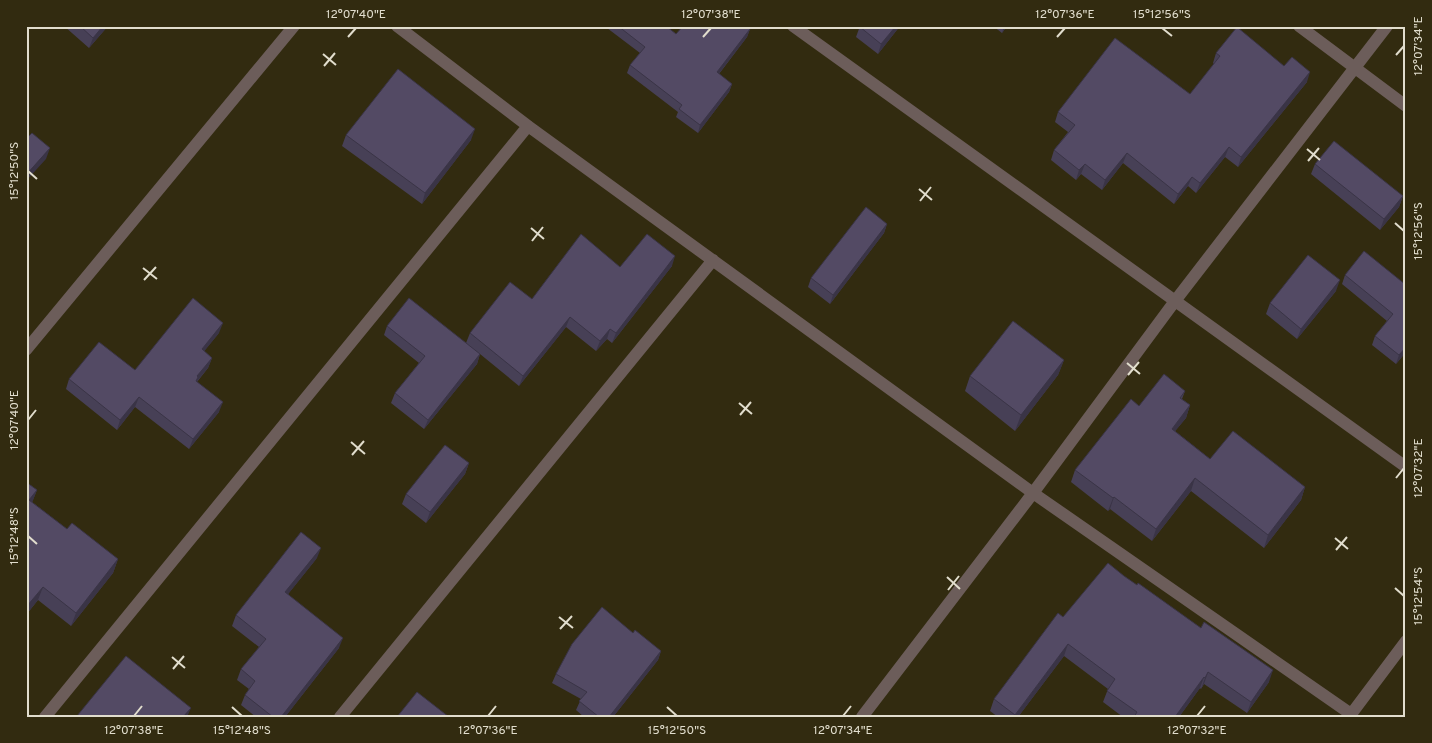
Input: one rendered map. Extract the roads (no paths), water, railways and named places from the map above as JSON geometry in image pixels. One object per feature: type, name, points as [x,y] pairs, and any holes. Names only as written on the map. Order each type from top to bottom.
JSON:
[{"type":"street","points":[[26,350],[294,26]]},
{"type":"street","points":[[398,26],[528,126],[1033,493],[1350,716],[1406,641]]},
{"type":"street","points":[[794,26],[1406,467]]},
{"type":"street","points":[[1299,26],[1406,106]]},
{"type":"street","points":[[862,717],[1033,493],[1175,301],[1355,69],[1386,26]]},
{"type":"street","points":[[45,717],[528,126]]},
{"type":"street","points":[[340,717],[713,260]]}]
